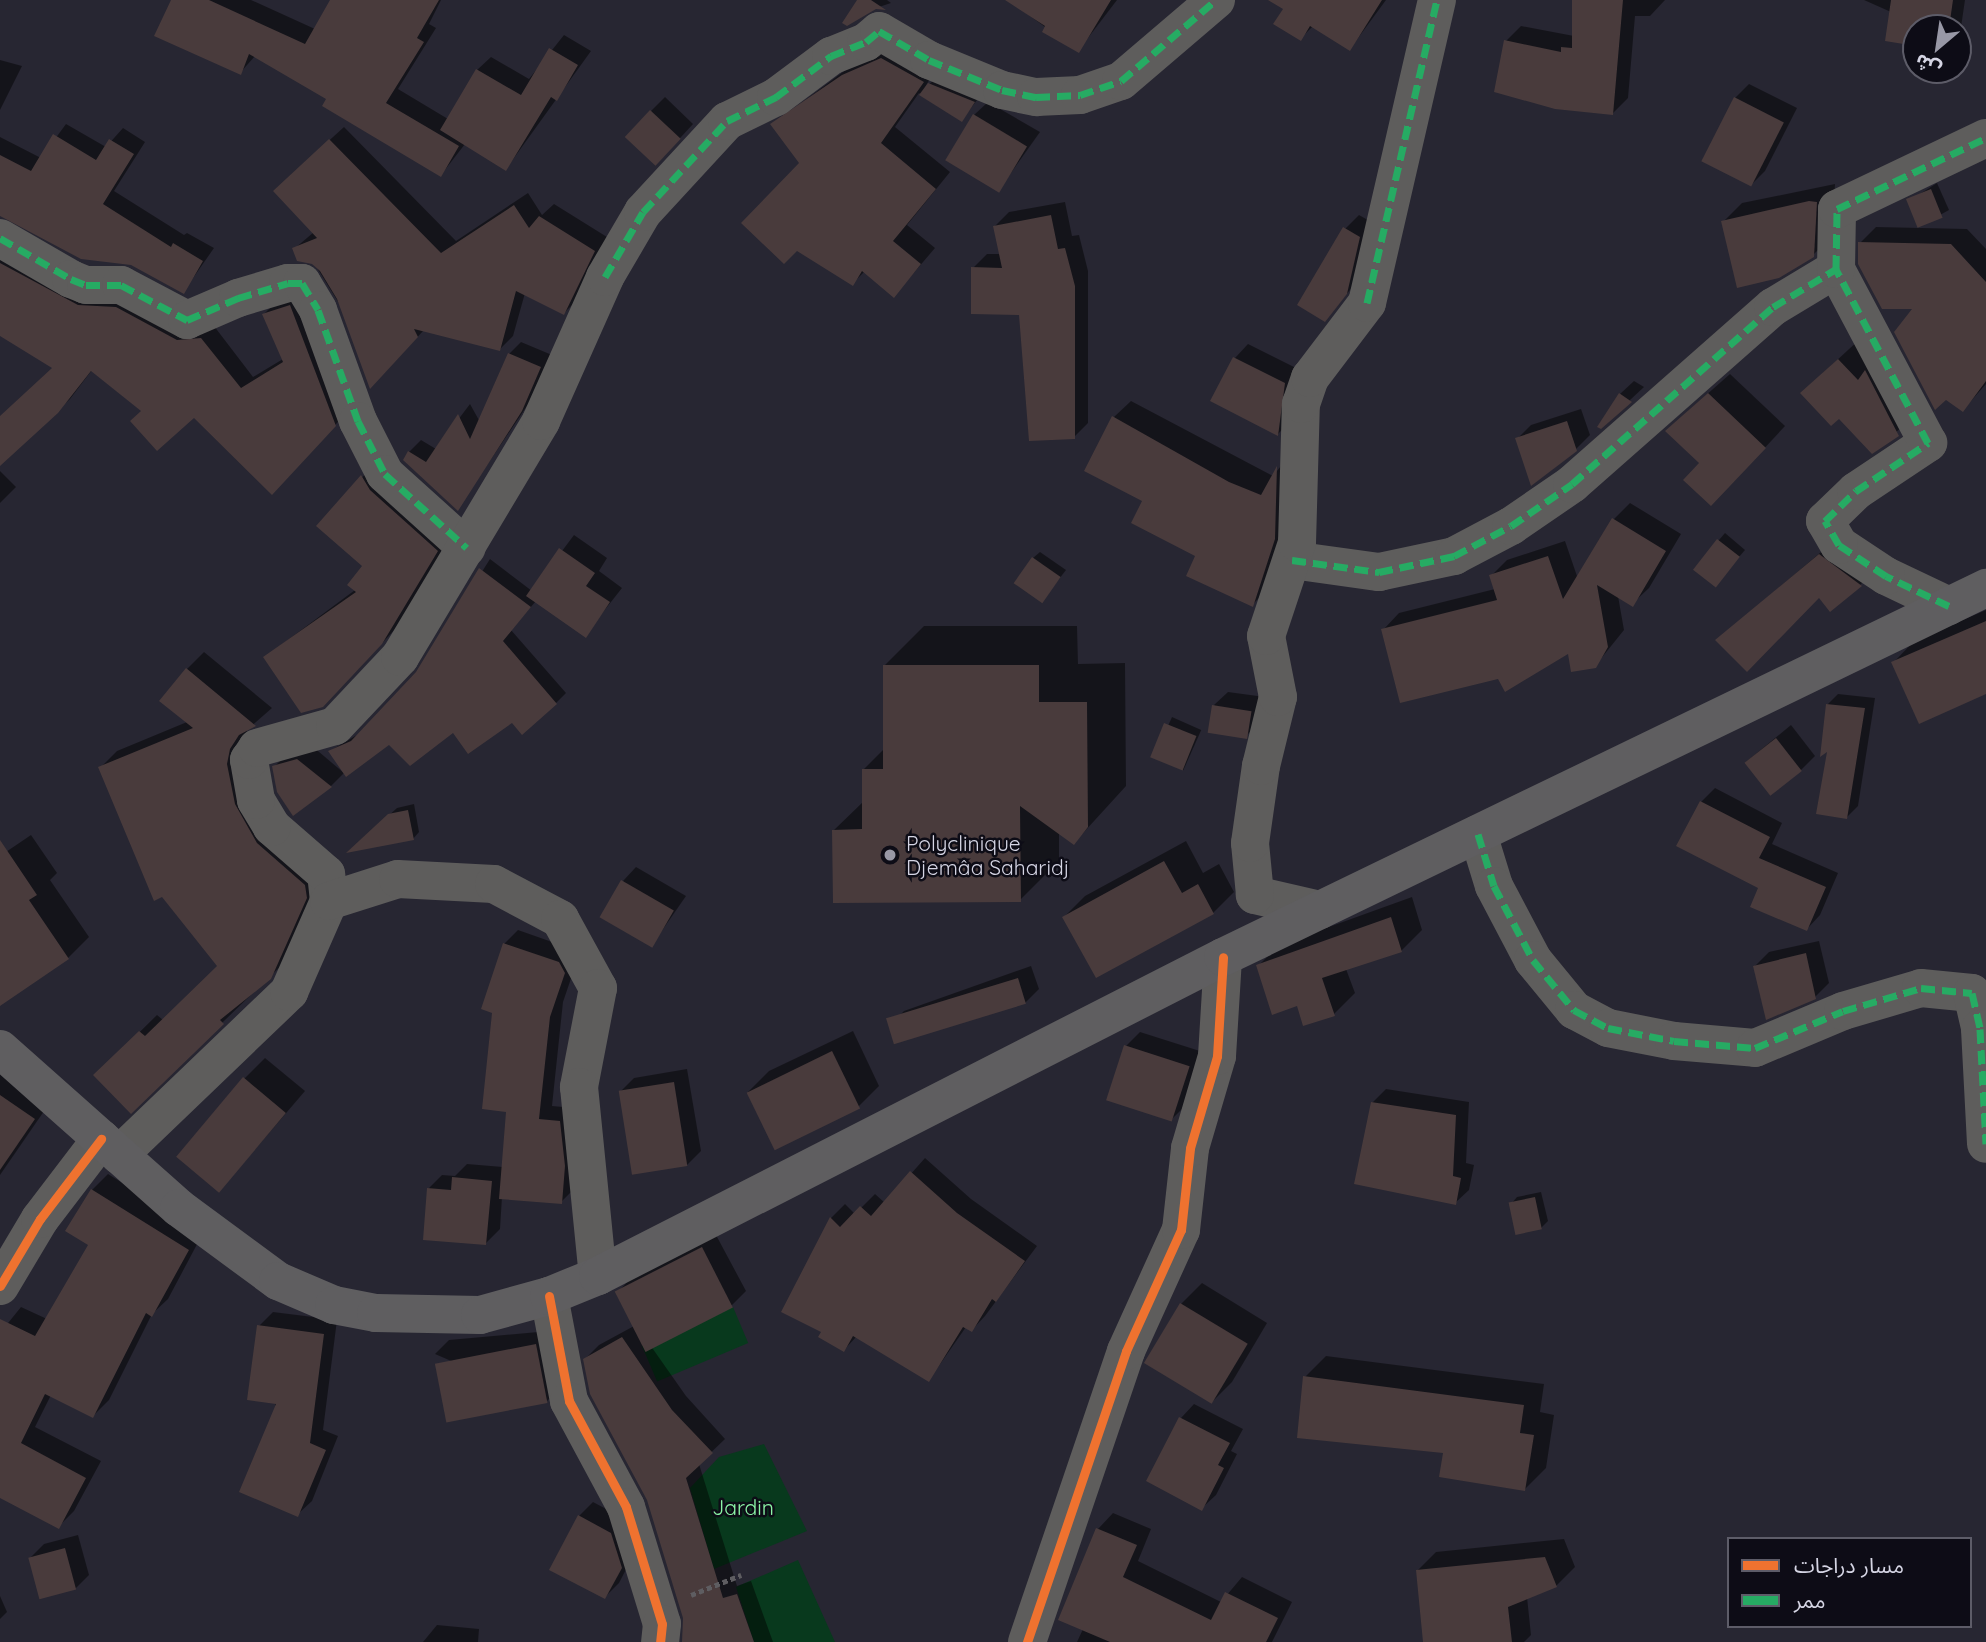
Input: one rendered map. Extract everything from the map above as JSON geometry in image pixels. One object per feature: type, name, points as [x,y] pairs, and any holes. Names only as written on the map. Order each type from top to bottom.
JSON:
[{"type":"main road","points":[[0,1049],[179,1208],[278,1282],[334,1305],[376,1313],[480,1315],[549,1296],[598,1276],[1223,957],[1986,588]]},
{"type":"street","points":[[0,1286],[40,1219],[110,1147],[289,992],[329,901],[326,874],[272,827],[256,800],[249,760],[257,748],[335,726],[400,657],[541,421],[605,277],[643,212],[727,121],[776,97],[831,56],[866,42],[879,31],[929,60],[1002,90],[1036,97],[1080,95],[1121,81],[1216,0]]},
{"type":"street","points":[[1320,911],[1255,895],[1250,844],[1261,766],[1279,697],[1266,636],[1292,560],[1301,494],[1301,404],[1310,378],[1367,303],[1437,0]]},
{"type":"street","points":[[1949,606],[1886,576],[1839,545],[1825,521],[1856,491],[1928,443],[1836,269],[1837,209],[1986,138]]},
{"type":"street","points":[[0,238],[71,279],[86,285],[121,285],[187,320],[238,298],[288,283],[302,284],[318,310],[358,421],[385,474],[467,548]]},
{"type":"street","points":[[1292,560],[1379,572],[1454,556],[1499,532],[1572,484],[1773,307],[1836,269]]},
{"type":"street","points":[[1478,834],[1494,886],[1533,960],[1574,1010],[1608,1028],[1674,1041],[1755,1048],[1843,1012],[1921,989],[1972,993],[1980,1029],[1986,1144]]},
{"type":"street","points":[[329,901],[398,879],[494,884],[560,919],[598,988],[579,1087],[598,1276]]},
{"type":"street","points":[[1027,1642],[1126,1351],[1181,1230],[1190,1148],[1217,1056],[1223,957]]},
{"type":"street","points":[[549,1296],[569,1401],[626,1507],[659,1625]]},
{"type":"path","points":[[659,1625],[741,1575]]},
{"type":"green space","points":[[733,1307],[748,1343],[657,1382],[642,1346]]},
{"type":"green space","name":"Jardin","points":[[764,1444],[807,1531],[714,1569],[690,1488],[719,1457]]},
{"type":"green space","name":"Jardin","points":[[798,1560],[835,1642],[754,1642],[736,1587]]},
{"type":"building","points":[[171,0],[209,0],[305,44],[330,0],[439,0],[417,38],[424,42],[386,103],[459,146],[441,177],[322,106],[326,99],[249,54],[241,75],[154,36]]},
{"type":"building","points":[[857,0],[871,0],[886,10],[876,9],[847,26],[842,23]]},
{"type":"building","points":[[1005,0],[1111,0],[1079,53],[1042,32],[1045,26]]},
{"type":"building","points":[[1268,0],[1382,0],[1350,51],[1310,26],[1301,41],[1273,24],[1283,9]]},
{"type":"building","points":[[1572,0],[1623,0],[1613,115],[1555,109],[1494,92],[1504,40],[1561,52],[1561,47],[1572,48]]},
{"type":"building","points":[[1891,0],[1953,0],[1951,14],[1902,14],[1902,44],[1885,41]]},
{"type":"building","points":[[549,48],[578,65],[557,101],[551,97],[506,171],[440,130],[476,69],[521,95]]},
{"type":"building","points":[[881,58],[924,82],[881,143],[936,189],[893,241],[921,264],[894,298],[862,271],[853,286],[797,251],[784,264],[741,223],[799,163],[770,124],[842,75]]},
{"type":"building","points":[[928,83],[975,102],[962,122],[919,95]]},
{"type":"building","points":[[1734,97],[1784,122],[1751,187],[1701,161]]},
{"type":"building","points":[[650,110],[681,139],[655,166],[625,137]]},
{"type":"building","points":[[973,114],[1027,146],[999,193],[945,160]]},
{"type":"building","points":[[53,134],[96,160],[109,139],[134,154],[103,204],[171,247],[173,243],[203,261],[184,294],[131,265],[81,259],[0,216],[0,155],[31,171]]},
{"type":"building","points":[[329,139],[441,253],[514,205],[529,228],[539,216],[595,251],[564,315],[516,291],[500,351],[414,329],[418,337],[370,389],[337,299],[320,271],[312,264],[297,261],[292,248],[317,238],[273,191]]},
{"type":"building","points":[[1931,189],[1943,218],[1918,228],[1906,199]]},
{"type":"building","points":[[1809,201],[1817,202],[1814,257],[1779,278],[1737,288],[1721,221]]},
{"type":"building","points":[[1051,215],[1058,249],[1065,248],[1075,286],[1075,439],[1029,441],[1019,315],[971,314],[971,267],[1002,268],[993,226]]},
{"type":"building","points":[[1343,227],[1360,237],[1347,294],[1325,322],[1297,305]]},
{"type":"building","points":[[1858,242],[1951,244],[1986,282],[1986,381],[1963,412],[1946,400],[1935,410],[1894,332],[1912,309],[1882,309],[1858,264]]},
{"type":"building","points":[[0,263],[78,305],[116,307],[177,340],[201,338],[241,388],[283,362],[262,314],[290,305],[336,426],[272,495],[194,418],[157,451],[130,421],[141,411],[91,371],[58,413],[0,466],[0,416],[52,368],[0,336]]},
{"type":"building","points":[[508,353],[541,367],[522,411],[458,511],[403,460],[408,451],[426,462],[458,414],[470,439]]},
{"type":"building","points":[[1233,357],[1285,383],[1278,436],[1210,401]]},
{"type":"building","points":[[1838,359],[1858,380],[1865,370],[1899,436],[1872,454],[1839,419],[1831,426],[1800,393]]},
{"type":"building","points":[[1619,393],[1632,402],[1601,429],[1597,427]]},
{"type":"building","points":[[1708,393],[1766,448],[1711,506],[1683,480],[1699,463],[1665,431]]},
{"type":"building","points":[[1112,416],[1229,482],[1261,495],[1277,466],[1275,539],[1253,607],[1186,576],[1195,556],[1131,523],[1142,501],[1084,471]]},
{"type":"building","points":[[1567,421],[1577,451],[1531,486],[1515,438]]},
{"type":"building","points":[[361,475],[370,490],[438,551],[382,644],[323,707],[301,713],[263,657],[356,592],[347,585],[362,566],[316,526]]},
{"type":"building","points":[[1612,518],[1666,551],[1633,607],[1597,585],[1608,647],[1596,668],[1571,672],[1568,654],[1505,692],[1498,679],[1400,703],[1381,629],[1497,600],[1489,575],[1548,556],[1563,599]]},
{"type":"building","points":[[1717,539],[1740,557],[1716,588],[1693,570]]},
{"type":"building","points":[[559,548],[595,573],[586,586],[610,602],[586,638],[526,596]]},
{"type":"building","points":[[1819,554],[1862,586],[1830,612],[1819,598],[1747,672],[1715,640]]},
{"type":"building","points":[[1032,557],[1061,577],[1042,603],[1014,583]]},
{"type":"building","points":[[479,568],[531,607],[503,641],[557,704],[522,735],[512,723],[468,754],[453,733],[410,766],[389,745],[346,777],[328,751],[351,741],[416,672]]},
{"type":"building","points":[[1986,621],[1986,694],[1919,724],[1891,662]]},
{"type":"building","points":[[883,665],[1039,665],[1039,702],[1087,702],[1088,827],[1074,845],[1020,806],[1021,902],[833,903],[832,830],[862,829],[862,769],[883,769]]},
{"type":"building","points":[[186,668],[256,726],[239,735],[230,749],[227,764],[235,804],[257,843],[305,885],[307,898],[271,979],[220,1020],[224,1024],[131,1114],[93,1075],[139,1031],[145,1036],[217,966],[162,897],[154,901],[98,767],[193,728],[159,701]]},
{"type":"building","points":[[1826,704],[1865,708],[1847,819],[1816,814],[1827,752],[1820,757]]},
{"type":"building","points":[[1212,705],[1252,711],[1247,739],[1208,733]]},
{"type":"building","points":[[1164,723],[1196,736],[1183,770],[1150,757]]},
{"type":"building","points":[[1776,738],[1802,771],[1770,796],[1744,763]]},
{"type":"building","points":[[297,759],[332,787],[293,816],[277,792],[272,766]]},
{"type":"building","points":[[1700,801],[1770,837],[1759,858],[1826,887],[1807,931],[1750,907],[1758,888],[1676,846]]},
{"type":"building","points":[[408,810],[414,840],[346,853],[388,814]]},
{"type":"building","points":[[0,840],[37,895],[29,900],[69,959],[0,1006]]},
{"type":"building","points":[[1164,861],[1182,893],[1198,884],[1214,914],[1096,978],[1062,917]]},
{"type":"building","points":[[621,880],[674,910],[652,948],[600,917]]},
{"type":"building","points":[[1391,917],[1402,952],[1322,978],[1335,1016],[1303,1026],[1297,1006],[1272,1015],[1256,965]]},
{"type":"building","points":[[503,943],[559,962],[565,973],[550,1017],[539,1119],[560,1121],[565,1166],[562,1204],[499,1199],[506,1112],[482,1109],[492,1013],[481,1009]]},
{"type":"building","points":[[1806,953],[1816,999],[1766,1020],[1753,966]]},
{"type":"building","points":[[1018,978],[1026,1004],[894,1044],[886,1018]]},
{"type":"building","points":[[1124,1045],[1190,1066],[1172,1121],[1106,1100]]},
{"type":"building","points":[[832,1051],[860,1109],[775,1150],[747,1093]]},
{"type":"building","points":[[243,1077],[286,1113],[219,1193],[176,1157]]},
{"type":"building","points":[[674,1082],[687,1166],[632,1175],[619,1091]]},
{"type":"building","points":[[0,1095],[35,1119],[0,1170]]},
{"type":"building","points":[[1371,1102],[1456,1115],[1453,1176],[1461,1178],[1456,1205],[1354,1184]]},
{"type":"building","points":[[910,1171],[957,1213],[1025,1261],[996,1302],[992,1299],[972,1332],[963,1327],[929,1382],[853,1336],[844,1352],[818,1337],[821,1332],[781,1312],[830,1217],[840,1227],[860,1206],[871,1216]]},
{"type":"building","points":[[452,1177],[492,1181],[486,1245],[423,1240],[427,1188],[451,1190]]},
{"type":"building","points":[[91,1189],[189,1250],[152,1317],[146,1313],[93,1418],[45,1394],[21,1443],[86,1478],[59,1529],[0,1498],[0,1319],[35,1336],[88,1245],[65,1231]]},
{"type":"building","points":[[1535,1197],[1542,1229],[1515,1235],[1509,1203]]},
{"type":"building","points":[[702,1247],[733,1308],[646,1352],[615,1291]]},
{"type":"building","points":[[1180,1303],[1248,1344],[1212,1404],[1144,1363]]},
{"type":"building","points":[[257,1325],[324,1334],[310,1443],[326,1450],[298,1517],[239,1492],[276,1404],[247,1400]]},
{"type":"building","points":[[622,1337],[672,1410],[713,1453],[686,1478],[723,1598],[737,1594],[754,1642],[682,1642],[683,1618],[647,1500],[590,1394],[583,1359]]},
{"type":"building","points":[[536,1344],[547,1403],[446,1423],[435,1364]]},
{"type":"building","points":[[1303,1376],[1524,1405],[1520,1433],[1534,1435],[1525,1491],[1439,1477],[1443,1453],[1297,1438]]},
{"type":"building","points":[[1179,1417],[1230,1443],[1218,1465],[1224,1468],[1202,1511],[1146,1481]]},
{"type":"building","points":[[578,1515],[611,1533],[622,1568],[605,1599],[549,1570]]},
{"type":"building","points":[[1096,1528],[1137,1545],[1123,1577],[1211,1620],[1225,1592],[1278,1618],[1266,1642],[1110,1642],[1058,1620]]},
{"type":"building","points":[[65,1548],[76,1590],[39,1599],[28,1558]]},
{"type":"building","points":[[1545,1557],[1557,1587],[1508,1607],[1512,1642],[1423,1642],[1416,1570]]},
{"type":"marked path","points":[[605,277],[643,212],[727,121],[776,97],[831,56],[866,42],[879,31],[929,60],[1002,90],[1036,97],[1080,95],[1121,81],[1216,0]]},
{"type":"marked path","points":[[1367,303],[1437,0]]},
{"type":"marked path","points":[[1949,606],[1886,576],[1839,545],[1825,521],[1856,491],[1928,443],[1836,269],[1837,209],[1986,138]]},
{"type":"marked path","points":[[0,238],[71,279],[86,285],[121,285],[187,320],[238,298],[288,283],[302,283],[318,310],[358,421],[385,474],[467,548]]},
{"type":"marked path","points":[[1292,560],[1379,572],[1454,556],[1511,526],[1572,484],[1773,307],[1836,269]]},
{"type":"marked path","points":[[1478,834],[1494,886],[1533,960],[1574,1010],[1608,1028],[1674,1041],[1755,1048],[1843,1011],[1921,988],[1972,993],[1980,1029],[1986,1144]]},
{"type":"cycle path","points":[[1027,1642],[1126,1351],[1181,1230],[1190,1148],[1217,1056],[1223,957]]},
{"type":"cycle path","points":[[0,1286],[40,1219],[101,1139]]},
{"type":"cycle path","points":[[549,1296],[569,1401],[626,1507],[662,1624],[660,1642]]},
{"type":"place","name":"Polyclinique Djemâa Saharidj","points":[[890,855]]}]
